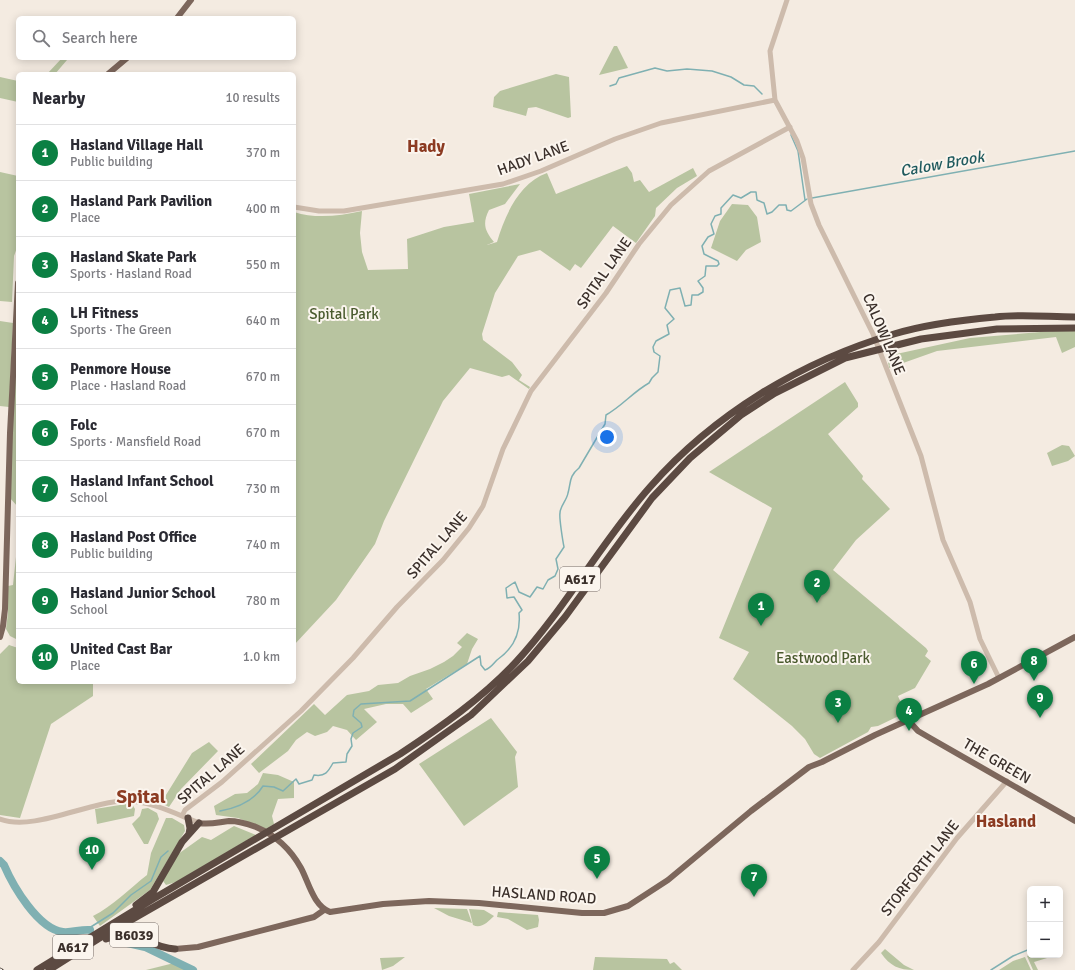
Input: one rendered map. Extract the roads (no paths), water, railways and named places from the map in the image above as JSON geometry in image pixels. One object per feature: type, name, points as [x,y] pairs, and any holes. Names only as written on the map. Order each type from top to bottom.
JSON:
[{"type":"highway","name":"A617","points":[[37,970],[110,925],[400,754],[432,733],[475,700],[516,661],[537,636],[650,487],[685,451],[749,401],[813,366],[847,350],[901,332],[948,322],[997,316],[1075,317]]},
{"type":"highway","name":"A617","points":[[49,970],[98,939],[395,769],[471,714],[528,661],[565,617],[652,498],[684,464],[741,415],[775,393],[846,358],[921,339],[997,329],[1075,328]]},
{"type":"highway","points":[[185,817],[189,834]]},
{"type":"highway","points":[[110,925],[153,892],[160,882],[175,852],[199,823]]},
{"type":"highway","name":"B6039","points":[[98,939],[116,935],[135,935],[164,948],[175,949]]},
{"type":"main road","points":[[179,16],[191,0]]},
{"type":"main road","points":[[110,72],[125,60]]},
{"type":"main road","points":[[0,637],[5,609],[10,433],[16,320]]},
{"type":"main road","name":"B6039","points":[[908,720],[999,678],[1075,637]]},
{"type":"main road","name":"THE GREEN","points":[[908,720],[924,734],[1075,821]]},
{"type":"main road","name":"HASLAND ROAD","points":[[175,949],[198,947],[314,917],[324,910],[330,912],[342,911],[383,904],[429,901],[474,903],[582,913],[616,910],[643,897],[668,880],[752,811],[809,767],[908,720]]},
{"type":"main road","points":[[199,823],[208,824],[230,821],[257,828],[272,836],[284,847],[298,864],[316,899],[324,910]]},
{"type":"street","name":"CALOW LANE","points":[[787,0],[770,51],[775,100],[797,141],[803,158],[811,204],[819,225],[873,334],[921,456],[943,540],[968,599],[980,639],[999,678]]},
{"type":"street","name":"HADY LANE","points":[[296,207],[319,211],[344,211],[503,184],[541,171],[615,139],[661,123],[775,100]]},
{"type":"street","name":"SPITAL LANE","points":[[0,820],[22,823],[97,805],[126,801],[151,804],[185,817],[185,810],[222,782],[301,711],[354,658],[397,607],[443,560],[470,528],[483,506],[502,449],[531,390],[606,293],[639,244],[671,205],[709,171],[790,127]]},
{"type":"street","name":"STORFORTH LANE","points":[[852,970],[879,942],[957,838],[1007,781]]},
{"type":"street","points":[[185,817],[199,823]]},
{"type":"waterway","points":[[610,86],[616,84],[619,78],[655,68],[667,71],[687,69],[712,71],[731,77],[744,85],[754,86],[762,94]]},
{"type":"waterway","points":[[791,135],[798,151],[805,200]]},
{"type":"waterway","name":"Calow Brook","points":[[812,198],[1075,151]]},
{"type":"waterway","points":[[220,811],[233,808],[250,800],[263,786],[274,787],[283,791],[296,779],[299,784],[312,780],[314,775],[326,773],[333,763],[346,762],[347,754],[352,746],[351,739],[353,733],[362,727],[361,723],[353,716],[354,710],[361,704],[410,701],[480,656],[481,665],[485,670],[503,656],[515,640],[519,627],[519,613],[522,610],[514,597],[507,598],[506,588],[515,582],[519,592],[530,597],[537,587],[543,589],[548,580],[555,576],[558,569],[556,559],[564,547],[560,510],[567,496],[571,479],[605,424],[606,415],[649,383],[658,372],[660,356],[654,352],[653,347],[656,341],[669,334],[667,325],[674,319],[665,308],[670,290],[680,288],[685,306],[691,305],[692,295],[698,295],[703,292],[703,288],[698,281],[705,276],[706,266],[717,266],[719,264],[718,261],[704,254],[702,246],[708,237],[714,234],[711,224],[715,216],[721,214],[721,208],[733,195],[741,198],[751,192],[756,192],[757,200],[764,203],[767,214],[772,212],[779,205],[786,205],[787,210],[791,211],[807,199]]},
{"type":"waterway","points":[[86,930],[113,913],[131,895],[151,881],[161,857],[168,851]]},
{"type":"waterway","points":[[0,861],[4,865],[20,895],[44,923],[63,932],[90,930]]},
{"type":"waterway","points":[[114,940],[145,947],[193,970]]},
{"type":"waterway","points":[[991,970],[1013,956],[1027,950]]},
{"type":"place","name":"Hasland Park Pavilion","points":[[817,603]]},
{"type":"place","name":"Hasland Village Hall","points":[[761,626]]},
{"type":"place","name":"Hasland Post Office","points":[[1034,681]]},
{"type":"place","name":"Folc","points":[[974,684]]},
{"type":"place","name":"Hasland Junior School","points":[[1040,718]]},
{"type":"place","name":"Hasland Skate Park","points":[[838,723]]},
{"type":"place","name":"LH Fitness","points":[[909,731]]},
{"type":"place","name":"United Cast Bar","points":[[92,870]]},
{"type":"place","name":"Penmore House","points":[[597,879]]},
{"type":"place","name":"Hasland Infant School","points":[[754,897]]},
{"type":"district","name":"Hady","points":[[426,146]]},
{"type":"district","name":"Spital","points":[[141,797]]},
{"type":"district","name":"Hasland","points":[[1006,821]]},
{"type":"park label","name":"Spital Park","points":[[344,314]]},
{"type":"park label","name":"Eastwood Park","points":[[823,658]]}]
